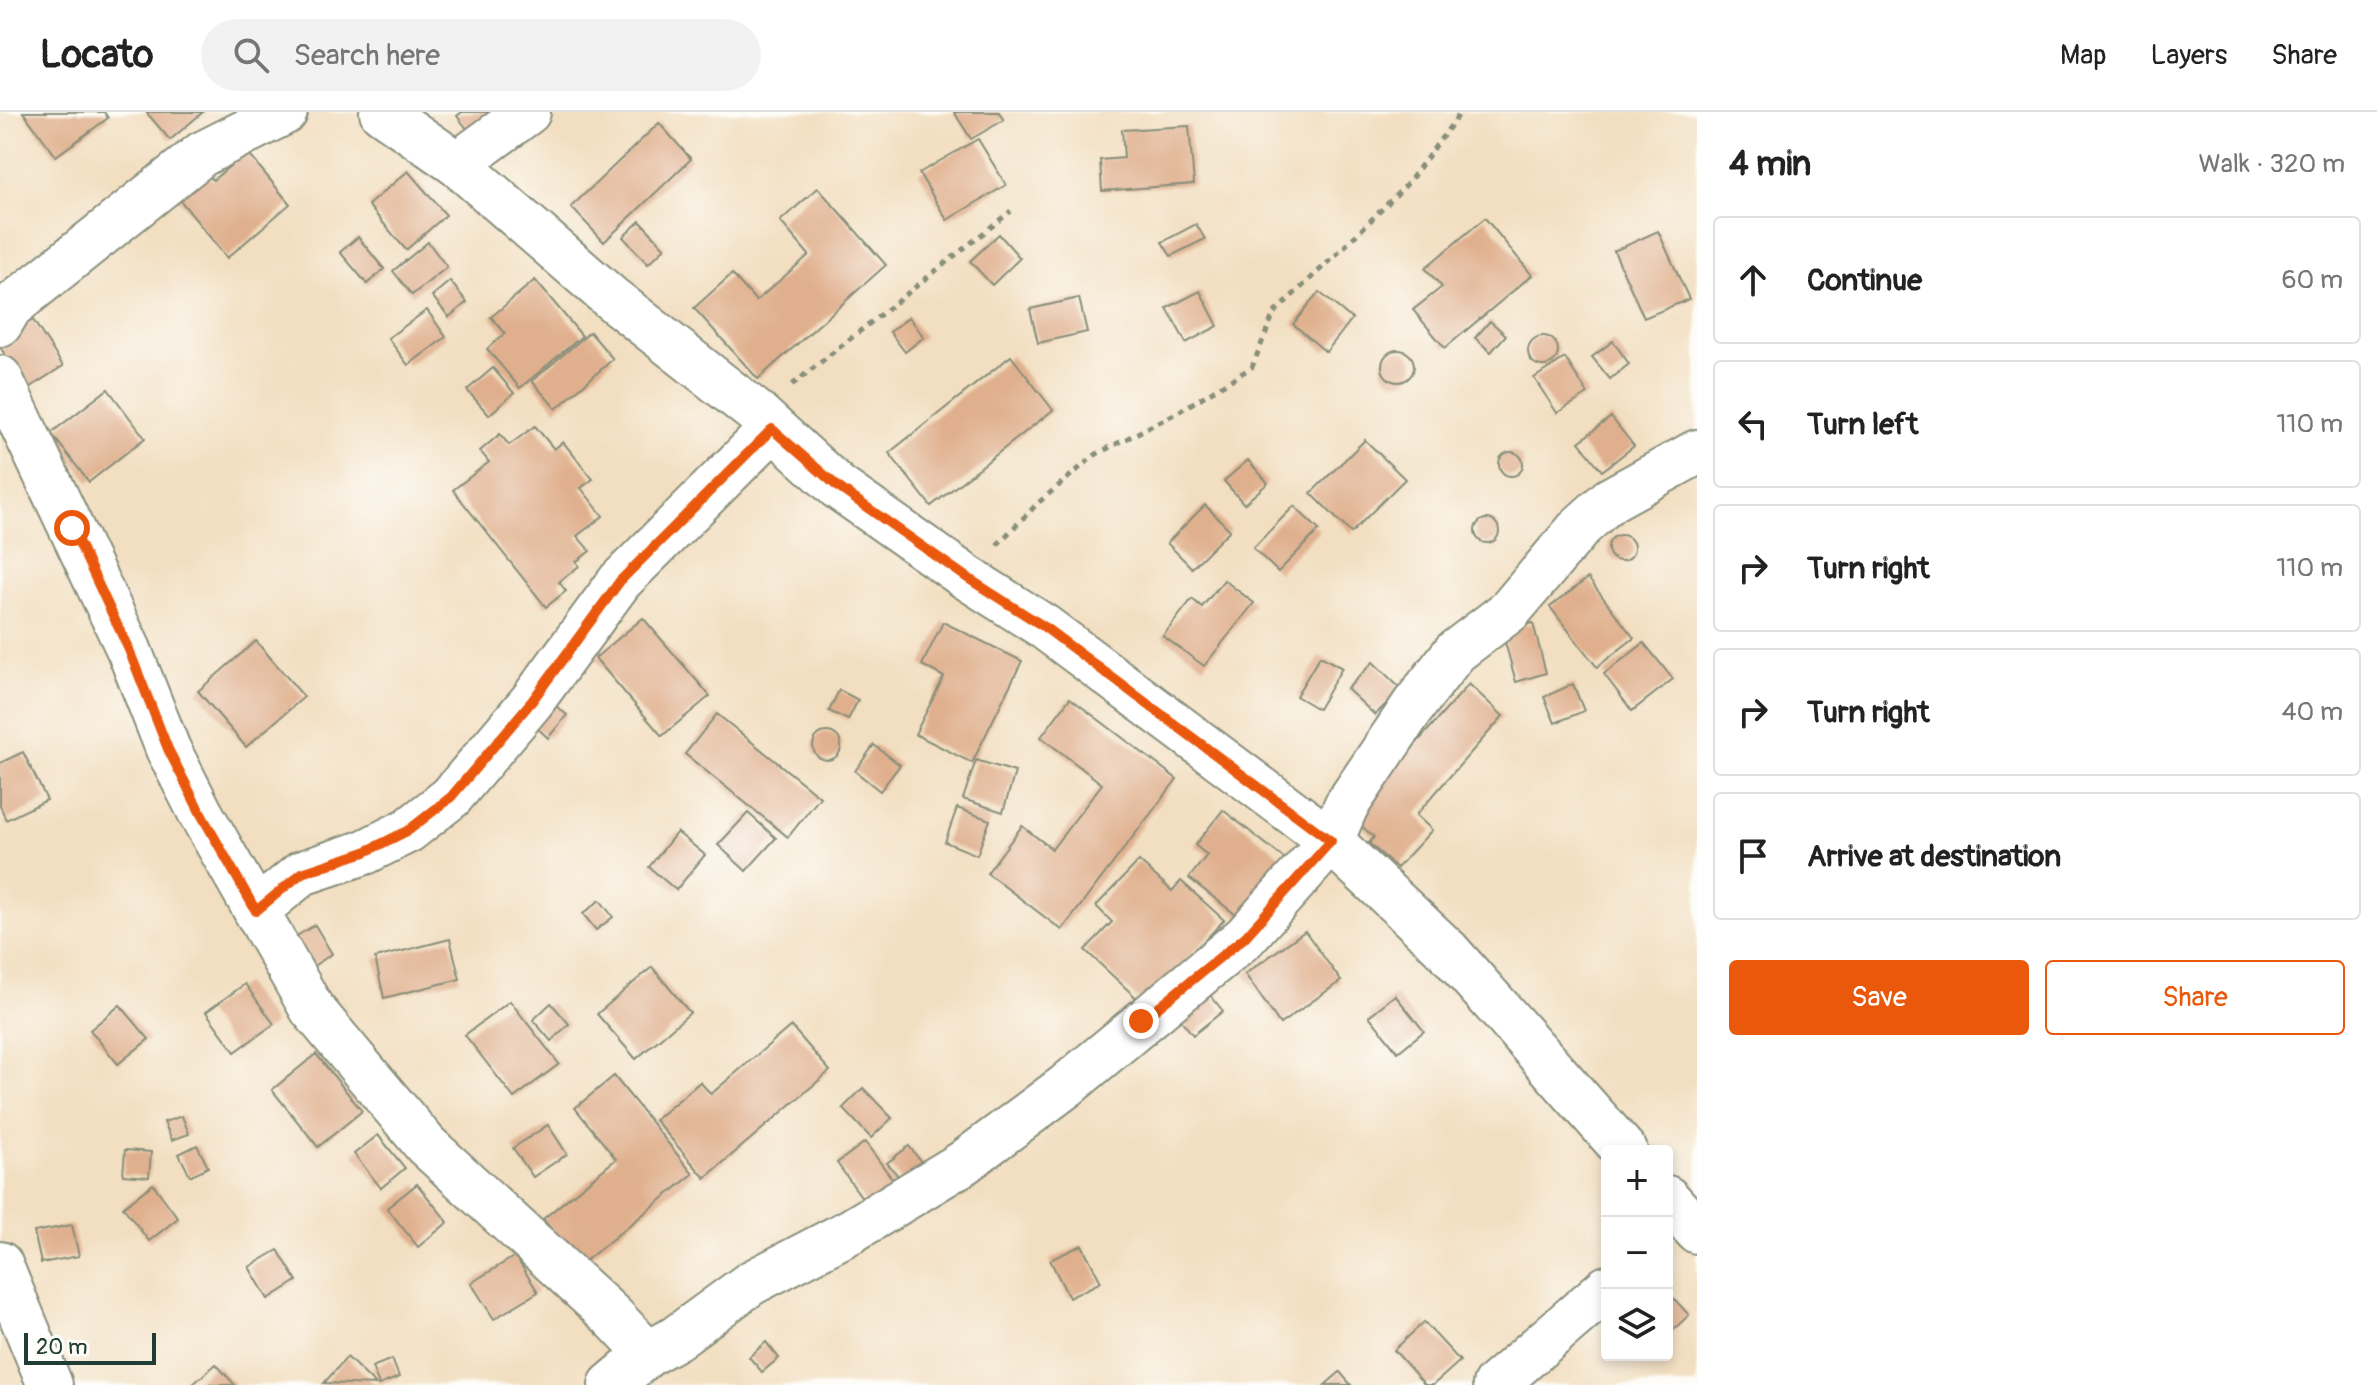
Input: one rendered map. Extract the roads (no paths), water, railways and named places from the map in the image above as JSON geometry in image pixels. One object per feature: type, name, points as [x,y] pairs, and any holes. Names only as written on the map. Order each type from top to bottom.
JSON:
[{"type":"street","points":[[0,324],[10,307],[202,154],[285,112]]},
{"type":"street","points":[[382,112],[457,164],[611,298],[764,421],[838,487],[966,577],[1043,626],[1331,841],[1448,951],[1620,1145]]},
{"type":"street","points":[[457,164],[528,112]]},
{"type":"street","points":[[0,378],[129,650],[168,749],[201,814],[312,1009],[426,1145],[612,1316],[648,1354]]},
{"type":"street","points":[[256,911],[302,873],[365,852],[409,830],[451,797],[532,701],[620,581],[764,421]]},
{"type":"street","points":[[611,1385],[648,1354],[676,1338],[751,1283],[851,1231],[963,1163],[1066,1086],[1245,937],[1331,841],[1346,806],[1414,705],[1455,652],[1509,611],[1581,526],[1610,500],[1697,452]]},
{"type":"street","points":[[0,1264],[50,1385]]},
{"type":"street","points":[[1495,1385],[1606,1289]]}]
